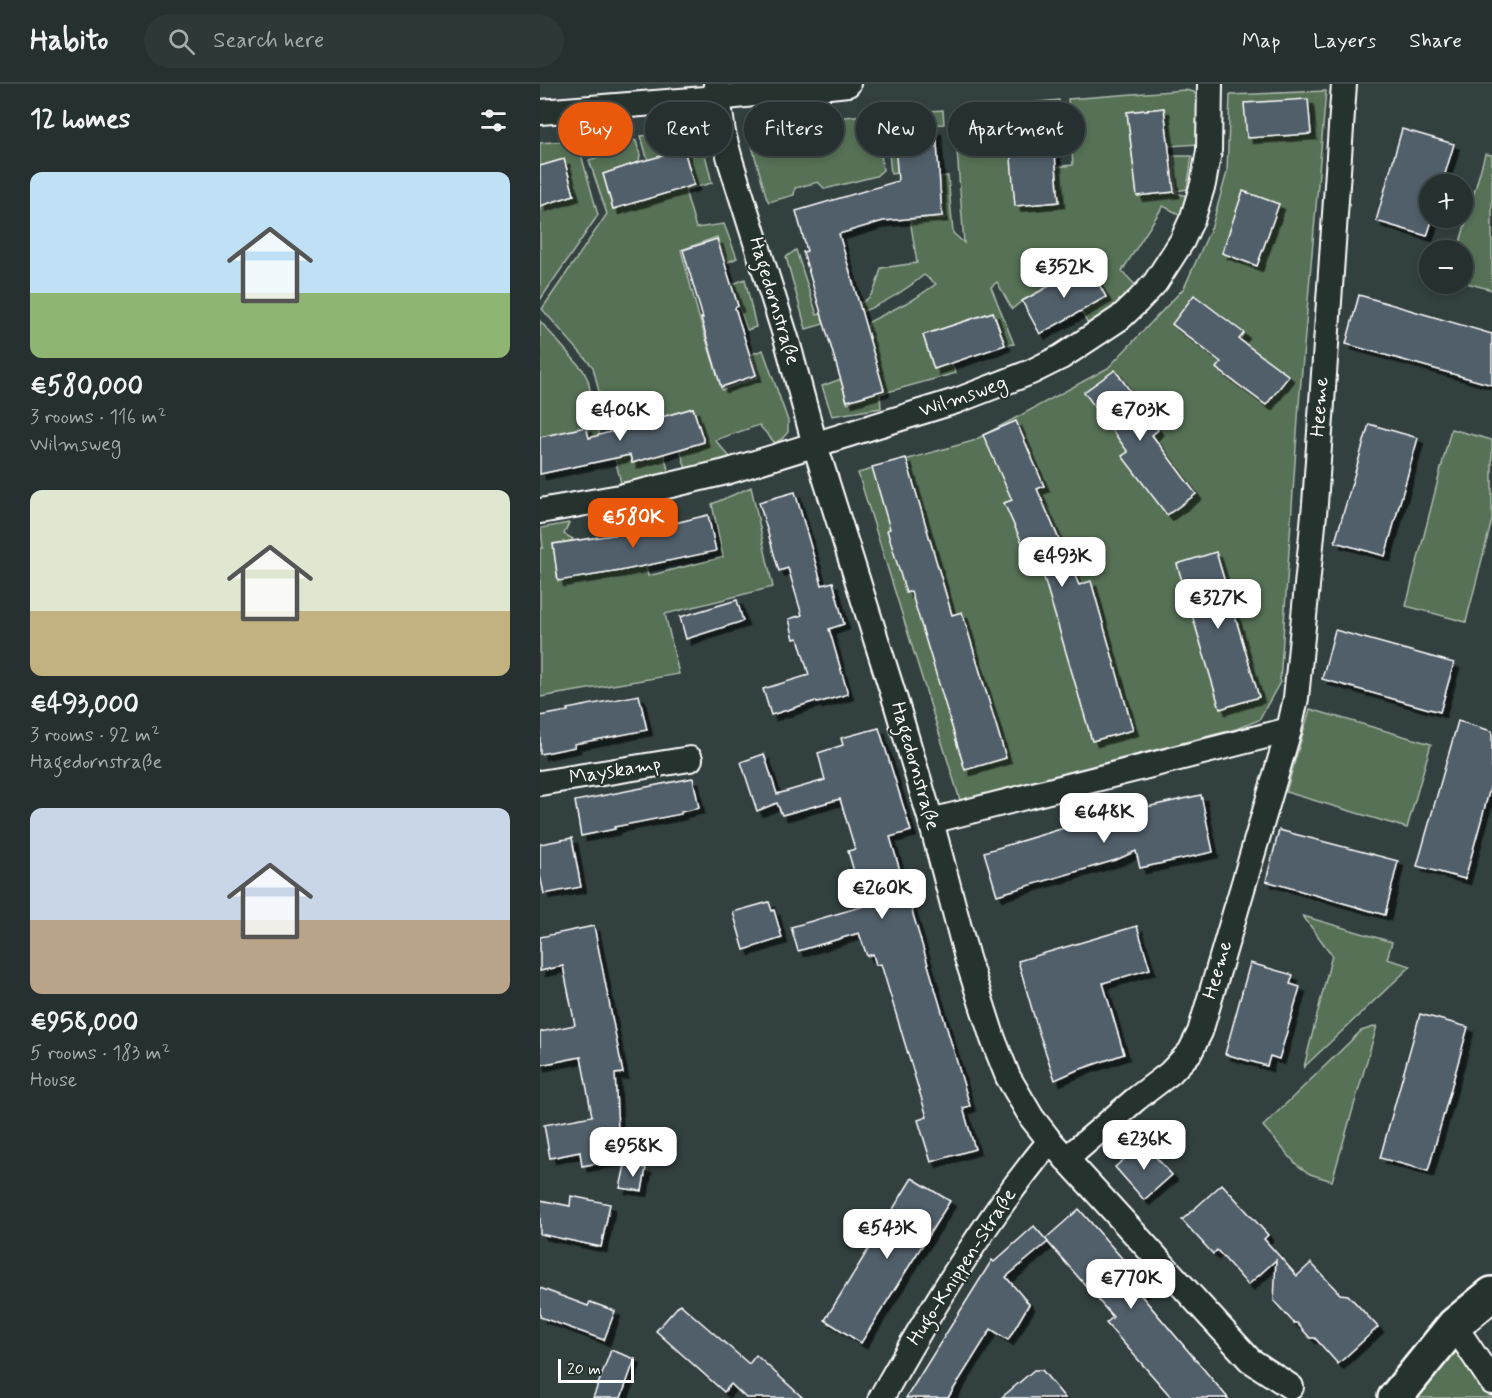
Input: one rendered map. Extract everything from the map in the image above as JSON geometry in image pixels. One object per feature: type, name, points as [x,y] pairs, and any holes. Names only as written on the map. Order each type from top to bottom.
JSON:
[{"type":"main road","points":[[1395,1398],[1454,1325],[1492,1294]]},
{"type":"street","points":[[540,112],[717,91],[848,84]]},
{"type":"street","name":"Wilmsweg","points":[[540,511],[677,485],[815,445],[956,401],[1031,372],[1061,357],[1119,318],[1155,283],[1170,263],[1193,217],[1203,184],[1209,151],[1210,84]]},
{"type":"street","name":"Heeme","points":[[1066,1159],[1170,1073],[1190,1052],[1200,1032],[1289,730],[1296,698],[1315,504],[1344,84]]},
{"type":"street","name":"Hagedornstraße","points":[[717,91],[731,163],[787,340],[815,445],[931,821],[967,958],[993,1039],[1008,1077],[1032,1118],[1066,1159],[1250,1360],[1291,1387]]},
{"type":"street","points":[[931,821],[1289,730]]},
{"type":"street","name":"Mayskamp","points":[[540,783],[690,759]]},
{"type":"street","name":"Hugo-Knippen-Straße","points":[[881,1398],[926,1318],[979,1236],[1050,1141]]},
{"type":"street","points":[[1454,1325],[1492,1382]]},
{"type":"green space","points":[[1185,90],[1194,92],[1197,97],[1199,144],[1169,146],[1164,108],[1127,112],[1137,196],[1174,192],[1193,198],[1187,218],[1163,206],[1122,271],[1137,287],[1114,310],[1089,326],[1081,311],[1106,297],[1088,265],[1022,301],[1012,309],[997,282],[991,287],[1014,344],[1005,345],[993,312],[923,335],[934,369],[951,363],[956,373],[880,394],[881,408],[832,416],[822,386],[841,379],[847,403],[883,390],[866,331],[869,322],[914,299],[936,284],[924,275],[882,303],[806,329],[786,257],[796,250],[817,315],[862,302],[873,293],[881,268],[917,263],[910,219],[944,218],[937,177],[948,176],[953,233],[964,243],[957,156],[1014,156],[1020,206],[1057,202],[1054,167],[1073,165],[1072,156],[1085,156],[1085,102],[1068,102],[1068,99]]},
{"type":"green space","points":[[1326,91],[1299,404],[1280,682],[1259,720],[1236,729],[960,800],[858,473],[973,441],[1108,368],[1184,288],[1212,226],[1227,172],[1230,95]]},
{"type":"green space","points":[[936,110],[943,110],[944,124],[936,124]]},
{"type":"green space","points":[[856,116],[856,156],[881,156],[883,170],[876,176],[825,189],[818,182],[795,188],[794,195],[769,202],[755,156],[844,156],[844,117]]},
{"type":"green space","points":[[641,136],[645,136],[645,150]]},
{"type":"green space","points":[[633,140],[636,141],[640,155],[639,162],[603,174],[614,209],[694,185],[686,156],[705,156],[712,183],[685,190],[696,228],[724,224],[737,258],[726,263],[717,237],[681,250],[722,390],[758,377],[752,354],[763,350],[788,421],[788,432],[775,443],[759,425],[715,440],[730,457],[686,469],[680,450],[704,442],[693,408],[622,429],[632,463],[664,454],[669,473],[621,483],[593,367],[542,309],[607,214],[589,160],[603,156],[633,156]]},
{"type":"green space","points":[[558,142],[558,156],[581,156],[598,215],[540,300],[540,206],[574,195],[564,159],[540,166],[540,143]]},
{"type":"green space","points":[[1485,154],[1492,155],[1492,290],[1473,285],[1473,240],[1461,240],[1464,228],[1473,228],[1473,197]]},
{"type":"green space","points":[[647,156],[664,156],[648,161]]},
{"type":"green space","points":[[889,156],[899,156],[898,173],[891,174]]},
{"type":"green space","points":[[1173,156],[1192,156],[1187,189],[1176,191]]},
{"type":"green space","points":[[745,279],[756,327],[747,330],[731,285]]},
{"type":"green space","points":[[540,321],[583,370],[588,380],[601,442],[589,440],[586,427],[540,437]]},
{"type":"green space","points":[[1451,429],[1492,440],[1492,520],[1466,622],[1406,606]]},
{"type":"green space","points":[[751,487],[773,587],[665,614],[679,674],[540,697],[540,548],[543,548],[541,528],[569,523],[564,534],[573,539],[553,544],[558,580],[621,571],[617,541],[639,534],[648,576],[723,557],[712,504]]},
{"type":"green space","points":[[1310,709],[1431,744],[1407,828],[1286,792]]},
{"type":"green space","points":[[1303,916],[1392,942],[1387,959],[1411,966],[1304,1067],[1332,955]]},
{"type":"green space","points":[[1377,1026],[1332,1181],[1310,1174],[1297,1165],[1263,1126],[1361,1031]]},
{"type":"green space","points":[[1451,1334],[1492,1392],[1492,1398],[1398,1398]]},
{"type":"building","points":[[1308,99],[1311,134],[1247,138],[1244,103]]},
{"type":"building","points":[[1164,108],[1174,192],[1137,196],[1127,112]]},
{"type":"building","points":[[936,129],[942,216],[883,221],[839,234],[884,390],[847,401],[803,252],[807,251],[796,211],[898,181],[896,156],[936,156]]},
{"type":"building","points":[[1402,129],[1454,144],[1445,174],[1419,174],[1419,228],[1430,228],[1427,236],[1376,221]]},
{"type":"building","points":[[662,156],[686,156],[694,185],[613,209],[603,174]]},
{"type":"building","points":[[1011,156],[1055,156],[1059,202],[1015,206]]},
{"type":"building","points":[[564,159],[574,195],[540,206],[540,166]]},
{"type":"building","points":[[1243,191],[1279,204],[1257,266],[1222,253]]},
{"type":"building","points":[[717,239],[756,375],[721,387],[683,250]]},
{"type":"building","points":[[1088,265],[1106,297],[1040,334],[1022,301]]},
{"type":"building","points":[[1194,295],[1244,333],[1239,339],[1289,376],[1266,405],[1216,368],[1221,362],[1172,324]]},
{"type":"building","points":[[1359,295],[1492,334],[1492,385],[1346,344]]},
{"type":"building","points":[[993,312],[1005,345],[934,369],[923,335]]},
{"type":"building","points":[[1115,370],[1158,430],[1152,435],[1196,494],[1167,515],[1122,456],[1128,452],[1084,392]]},
{"type":"building","points":[[693,408],[704,442],[632,463],[630,455],[540,474],[540,437],[586,427],[589,438]]},
{"type":"building","points":[[1016,421],[1044,486],[1037,489],[1079,585],[1091,581],[1133,730],[1092,741],[1040,564],[1033,567],[1004,503],[1012,500],[983,435]]},
{"type":"building","points":[[1369,424],[1418,438],[1385,556],[1335,542]]},
{"type":"building","points":[[906,458],[952,615],[962,612],[1006,758],[965,770],[911,591],[906,593],[887,530],[890,529],[872,467]]},
{"type":"building","points":[[795,492],[822,585],[833,582],[844,624],[829,629],[848,694],[771,715],[763,689],[809,675],[798,638],[794,639],[789,619],[802,615],[788,568],[779,571],[759,502]]},
{"type":"building","points":[[708,515],[716,551],[558,581],[553,544],[646,530]]},
{"type":"building","points":[[1216,552],[1259,697],[1220,709],[1177,564]]},
{"type":"building","points":[[737,600],[743,621],[686,639],[680,617]]},
{"type":"building","points":[[1335,630],[1454,663],[1440,712],[1322,679]]},
{"type":"building","points":[[639,695],[647,730],[574,744],[575,747],[540,754],[540,716]]},
{"type":"building","points":[[1458,721],[1492,731],[1492,781],[1465,879],[1417,866]]},
{"type":"building","points":[[879,728],[911,831],[890,837],[970,1106],[963,1108],[975,1149],[931,1162],[918,1120],[927,1117],[881,964],[876,965],[873,954],[867,956],[859,933],[798,951],[791,927],[864,906],[848,851],[855,849],[840,799],[782,815],[777,803],[757,811],[741,762],[764,754],[777,794],[825,780],[818,753],[843,745],[841,738]]},
{"type":"building","points":[[693,778],[699,808],[581,836],[575,801]]},
{"type":"building","points":[[1201,795],[1213,852],[1140,868],[1136,851],[1116,860],[997,895],[984,852],[1101,817]]},
{"type":"building","points":[[1279,830],[1398,861],[1385,915],[1266,881]]},
{"type":"building","points":[[572,838],[581,887],[544,894],[540,875],[540,844]]},
{"type":"building","points":[[769,902],[772,911],[774,910],[782,938],[744,950],[733,912]]},
{"type":"building","points":[[594,926],[623,1073],[615,1074],[618,1129],[609,1130],[615,1160],[582,1166],[580,1152],[550,1158],[544,1125],[592,1116],[581,1057],[540,1065],[540,1032],[575,1025],[563,966],[540,971],[540,937]]},
{"type":"building","points":[[1137,926],[1150,969],[1103,983],[1124,1054],[1055,1080],[1018,961]]},
{"type":"building","points":[[1250,963],[1293,975],[1290,984],[1300,987],[1279,1059],[1270,1056],[1267,1066],[1225,1054]]},
{"type":"building","points":[[1420,1014],[1468,1027],[1428,1171],[1380,1158]]},
{"type":"building","points":[[1143,1143],[1172,1175],[1144,1200],[1115,1167]]},
{"type":"building","points":[[625,1165],[646,1168],[642,1191],[620,1188]]},
{"type":"building","points":[[912,1178],[950,1201],[861,1343],[825,1320]]},
{"type":"building","points":[[1222,1184],[1268,1235],[1264,1239],[1297,1276],[1311,1263],[1340,1294],[1348,1295],[1378,1327],[1338,1364],[1315,1338],[1310,1338],[1274,1301],[1276,1260],[1248,1285],[1217,1250],[1213,1254],[1182,1220]]},
{"type":"building","points":[[571,1196],[610,1204],[601,1247],[540,1234],[540,1200],[570,1206]]},
{"type":"building","points":[[1079,1209],[1148,1288],[1140,1294],[1228,1398],[1172,1398],[1106,1323],[1113,1317],[1045,1239]]},
{"type":"building","points":[[1034,1226],[1048,1242],[1006,1277],[1029,1304],[1008,1340],[991,1329],[948,1398],[906,1398],[992,1260],[994,1262]]},
{"type":"building","points":[[540,1288],[588,1306],[590,1302],[615,1311],[604,1340],[540,1317]]},
{"type":"building","points":[[680,1304],[749,1364],[756,1355],[803,1398],[746,1398],[731,1384],[724,1392],[656,1331]]},
{"type":"building","points":[[611,1350],[635,1359],[621,1398],[593,1398]]},
{"type":"building","points":[[1034,1370],[1042,1370],[1065,1398],[1001,1398]]}]
